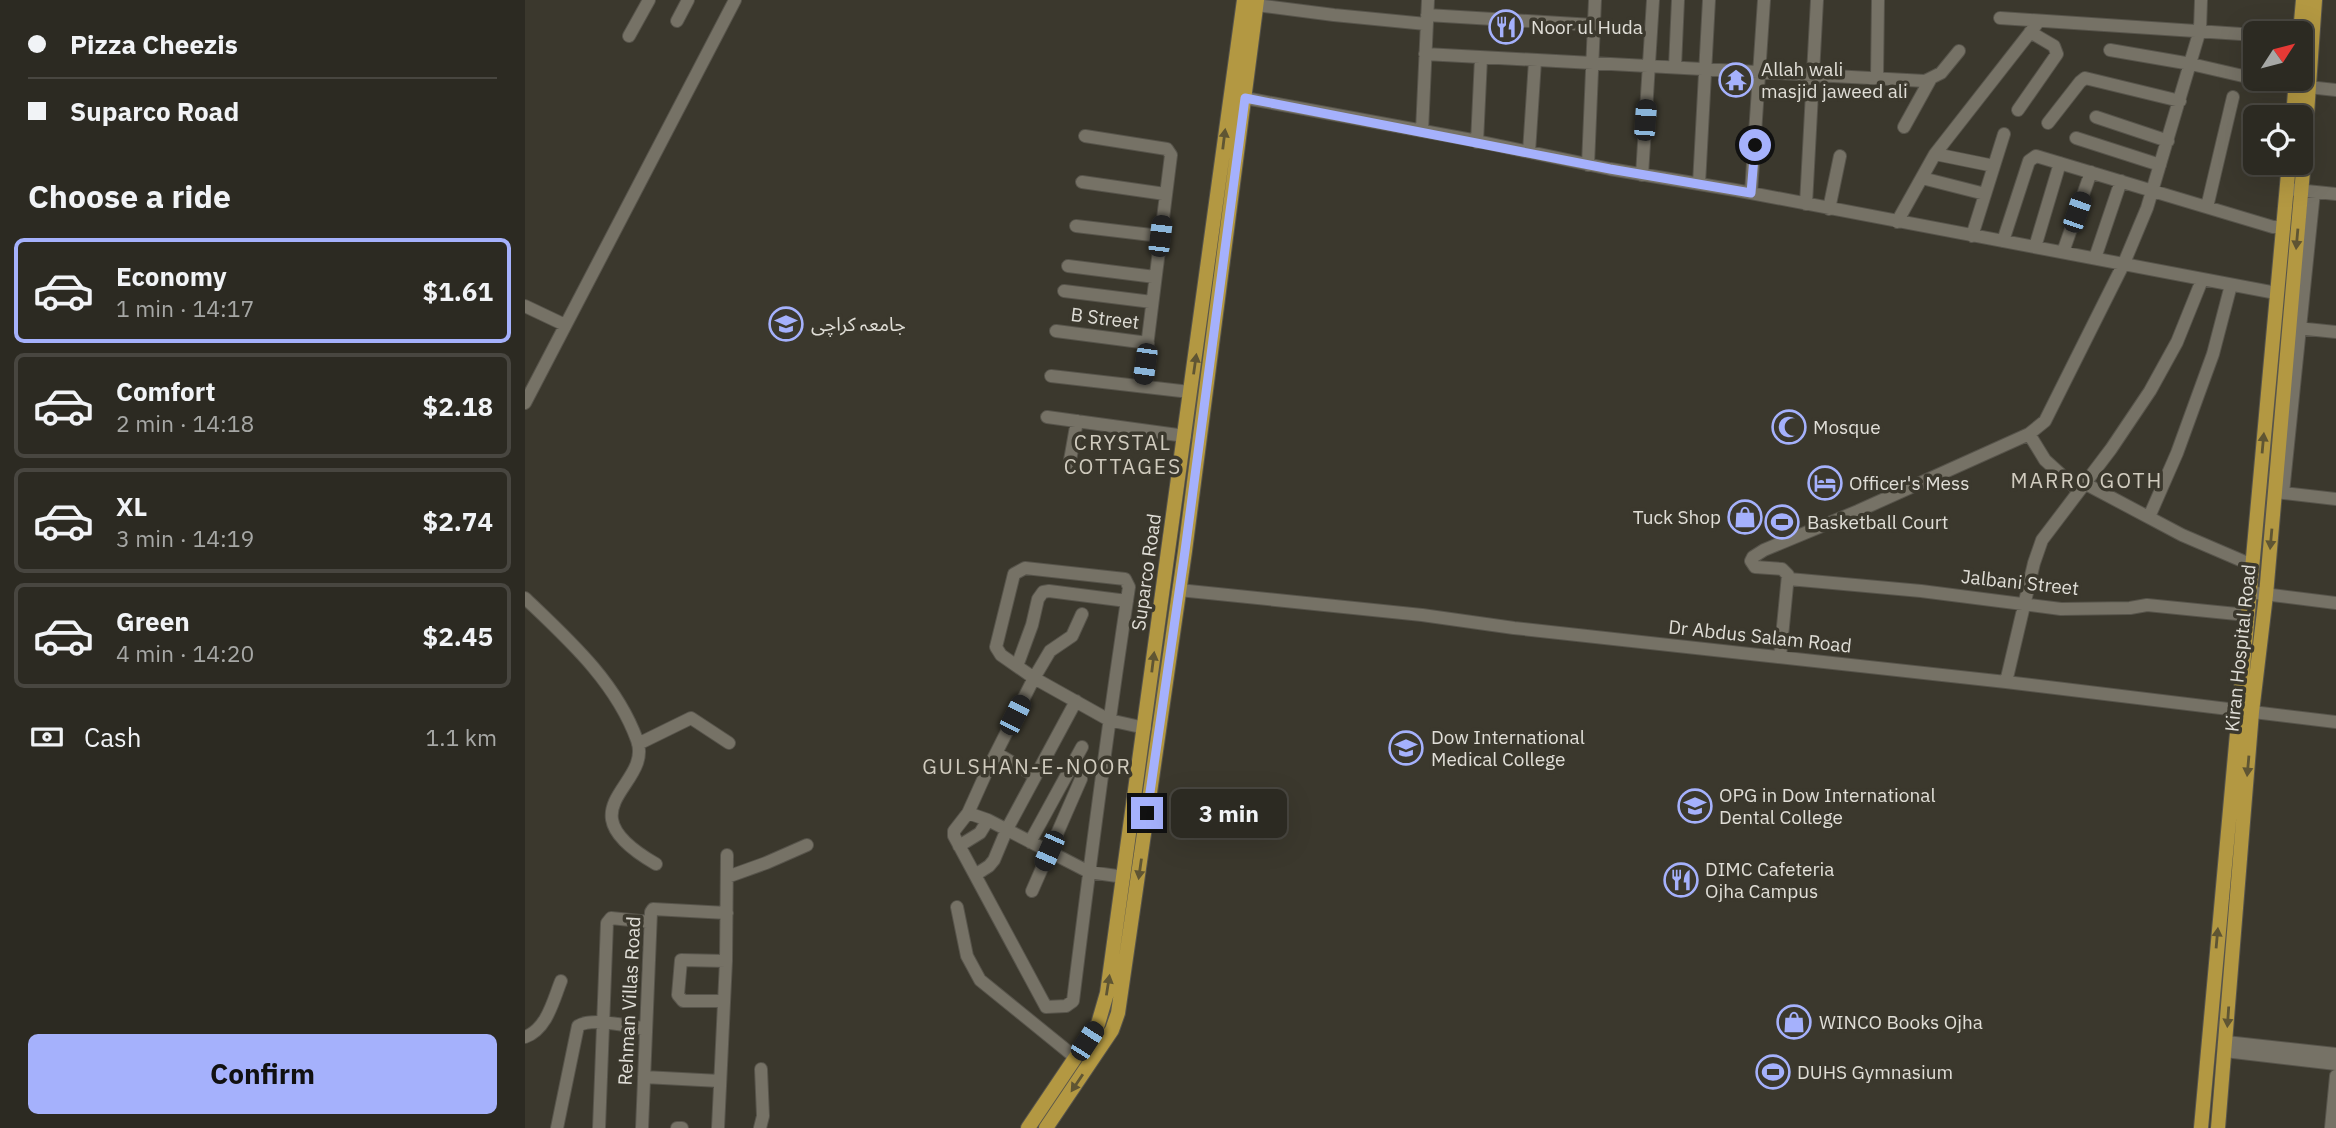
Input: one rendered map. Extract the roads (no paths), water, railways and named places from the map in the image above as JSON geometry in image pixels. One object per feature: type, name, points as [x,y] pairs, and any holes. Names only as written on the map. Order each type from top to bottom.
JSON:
[{"type":"main road","points":[[2301,21],[2302,0]]},
{"type":"main road","points":[[2311,21],[2315,0]]},
{"type":"main road","name":"Suparco Road","points":[[1046,1128],[1112,1030],[1118,1013],[1185,436],[1191,392],[1211,304],[1245,98],[1252,2]]},
{"type":"main road","name":"Suparco Road","points":[[1028,1128],[1098,1024],[1103,1011],[1145,728],[1156,701],[1179,590],[1211,304],[1252,2]]},
{"type":"main road","name":"Kiran Hospital Road","points":[[2201,1128],[2215,968],[2245,712],[2266,595],[2279,493],[2295,328],[2301,190],[2295,175]]},
{"type":"main road","name":"Kiran Hospital Road","points":[[2218,1128],[2231,970],[2249,592],[2283,227],[2301,190]]},
{"type":"main road","points":[[2215,968],[2231,970]]},
{"type":"street","points":[[629,36],[649,0]]},
{"type":"street","points":[[677,21],[688,0]]},
{"type":"street","points":[[525,403],[735,0]]},
{"type":"street","points":[[1422,131],[1428,0]]},
{"type":"street","points":[[1588,165],[1595,0]]},
{"type":"street","points":[[1642,174],[1653,0]]},
{"type":"street","points":[[1675,67],[1678,0]]},
{"type":"street","points":[[1699,184],[1709,0]]},
{"type":"street","points":[[1751,193],[1764,0]]},
{"type":"street","points":[[1806,204],[1817,0]]},
{"type":"street","points":[[1877,78],[1878,0]]},
{"type":"street","points":[[2201,0],[2200,30],[2147,208],[2124,263],[2045,421],[2029,434],[2045,460],[2081,487],[2252,565]]},
{"type":"street","points":[[1252,2],[1334,15],[1593,25]]},
{"type":"street","points":[[2000,18],[2243,33]]},
{"type":"street","points":[[1897,222],[1935,154],[2039,21]]},
{"type":"street","points":[[2018,110],[2057,54],[2054,46],[2030,32]]},
{"type":"street","points":[[2110,50],[2243,76]]},
{"type":"street","points":[[1904,127],[1930,80],[1941,73],[1959,51]]},
{"type":"street","points":[[1425,54],[1930,80]]},
{"type":"street","points":[[1478,142],[1481,58]]},
{"type":"street","points":[[1529,152],[1535,61]]},
{"type":"street","points":[[2047,123],[2085,78],[2180,101]]},
{"type":"street","points":[[2313,85],[2336,90]]},
{"type":"street","points":[[2207,207],[2233,97]]},
{"type":"street","points":[[1245,98],[2276,293]]},
{"type":"street","points":[[2096,117],[2168,141]]},
{"type":"street","points":[[1972,236],[2004,134]]},
{"type":"street","points":[[1085,136],[1170,151],[1142,386]]},
{"type":"street","points":[[2076,138],[2160,165]]},
{"type":"street","points":[[1935,154],[1994,166]]},
{"type":"street","points":[[1829,209],[1840,156]]},
{"type":"street","points":[[2003,241],[2030,159],[2036,156],[2273,227],[2283,227]]},
{"type":"street","points":[[2035,247],[2060,163]]},
{"type":"street","points":[[2063,252],[2091,172]]},
{"type":"street","points":[[1922,178],[1985,194]]},
{"type":"street","points":[[2095,258],[2121,181]]},
{"type":"street","points":[[1082,182],[1165,194]]},
{"type":"street","points":[[2301,190],[2336,194]]},
{"type":"street","points":[[1076,226],[1160,236]]},
{"type":"street","points":[[1068,266],[1155,277]]},
{"type":"street","points":[[2006,682],[2033,563],[2042,540],[2150,391],[2177,342],[2202,279]]},
{"type":"street","points":[[2149,517],[2177,453],[2209,367],[2231,285]]},
{"type":"street","points":[[1064,291],[1152,302]]},
{"type":"street","points":[[525,306],[565,325]]},
{"type":"street","points":[[2295,328],[2336,332]]},
{"type":"street","name":"B Street","points":[[1056,331],[1148,343]]},
{"type":"street","points":[[1051,376],[1191,392]]},
{"type":"street","points":[[1047,417],[1185,436]]},
{"type":"street","points":[[1069,466],[1077,421]]},
{"type":"street","name":"Jalbani Street","points":[[2029,434],[1764,550],[1752,559],[1752,563],[1755,567],[1782,569],[1789,579],[2061,609],[2130,608],[2147,605],[2247,615]]},
{"type":"street","points":[[2279,493],[2336,499]]},
{"type":"street","points":[[1082,614],[1072,636],[1050,651],[1034,677],[968,813],[954,831],[959,846],[1045,1006],[1050,1009],[1066,1006],[1073,1001],[1109,720],[1129,587],[1125,579],[1020,569],[1011,580],[996,646],[1001,655],[1034,677],[1109,720],[1145,728]]},
{"type":"street","points":[[1780,657],[1789,579]]},
{"type":"street","name":"Dr Abdus Salam Road","points":[[1179,590],[1422,615],[1522,629],[2006,682],[2336,722]]},
{"type":"street","points":[[1017,666],[1033,625],[1038,599],[1046,591],[1127,601]]},
{"type":"street","points":[[2249,592],[2336,603]]},
{"type":"street","points":[[525,598],[584,654],[618,703],[641,752],[638,763],[617,796],[612,816],[620,838],[656,864]]},
{"type":"street","points":[[975,874],[994,860],[1007,829],[1076,701]]},
{"type":"street","points":[[638,744],[691,718],[729,743]]},
{"type":"street","points":[[1030,842],[1082,747]]},
{"type":"street","points":[[996,753],[1035,776]]},
{"type":"street","points":[[1032,891],[1081,779]]},
{"type":"street","points":[[968,813],[1007,829],[1089,872],[1124,877]]},
{"type":"street","points":[[959,846],[980,832],[988,820]]},
{"type":"street","points":[[727,877],[807,845]]},
{"type":"street","points":[[718,1128],[726,961],[727,855]]},
{"type":"street","points":[[957,908],[967,956],[979,979],[1076,1058]]},
{"type":"street","name":"Rehman Villas Road","points":[[642,1128],[651,912],[653,909],[727,913]]},
{"type":"street","points":[[599,1128],[607,923],[611,918],[650,922]]},
{"type":"street","points":[[724,1001],[683,1001],[678,995],[681,960],[726,961]]},
{"type":"street","points":[[525,1037],[533,1033],[547,1017],[561,981]]},
{"type":"street","points":[[557,1128],[578,1026],[585,1022],[646,1029]]},
{"type":"street","points":[[2225,1047],[2282,1053],[2336,1063]]},
{"type":"street","points":[[2282,1053],[2336,1054]]},
{"type":"street","points":[[760,1128],[763,1116],[761,1069]]},
{"type":"street","points":[[2331,1128],[2336,1076]]},
{"type":"street","points":[[644,1077],[720,1081]]},
{"type":"street","points":[[677,1128],[683,1128]]},
{"type":"place","name":"Noor ul Huda","points":[[1506,27]]},
{"type":"place","name":"Allah wali masjid jaweed ali","points":[[1736,80]]},
{"type":"place","name":"جامعہ کراچی","points":[[786,324]]},
{"type":"place","name":"Mosque","points":[[1789,427]]},
{"type":"place","name":"Officer's Mess","points":[[1825,483]]},
{"type":"place","name":"Tuck Shop","points":[[1745,517]]},
{"type":"place","name":"Basketball Court","points":[[1782,522]]},
{"type":"place","name":"Dow International Medical College","points":[[1406,748]]},
{"type":"place","name":"OPG in Dow International Dental College","points":[[1695,806]]},
{"type":"place","name":"DIMC Cafeteria Ojha Campus","points":[[1681,880]]},
{"type":"place","name":"WINCO Books Ojha","points":[[1794,1022]]},
{"type":"place","name":"DUHS Gymnasium","points":[[1773,1072]]},
{"type":"district","name":"CRYSTAL COTTAGES","points":[[1123,455]]},
{"type":"district","name":"MARRO GOTH","points":[[2087,481]]},
{"type":"district","name":"GULSHAN-E-NOOR","points":[[1027,767]]}]
